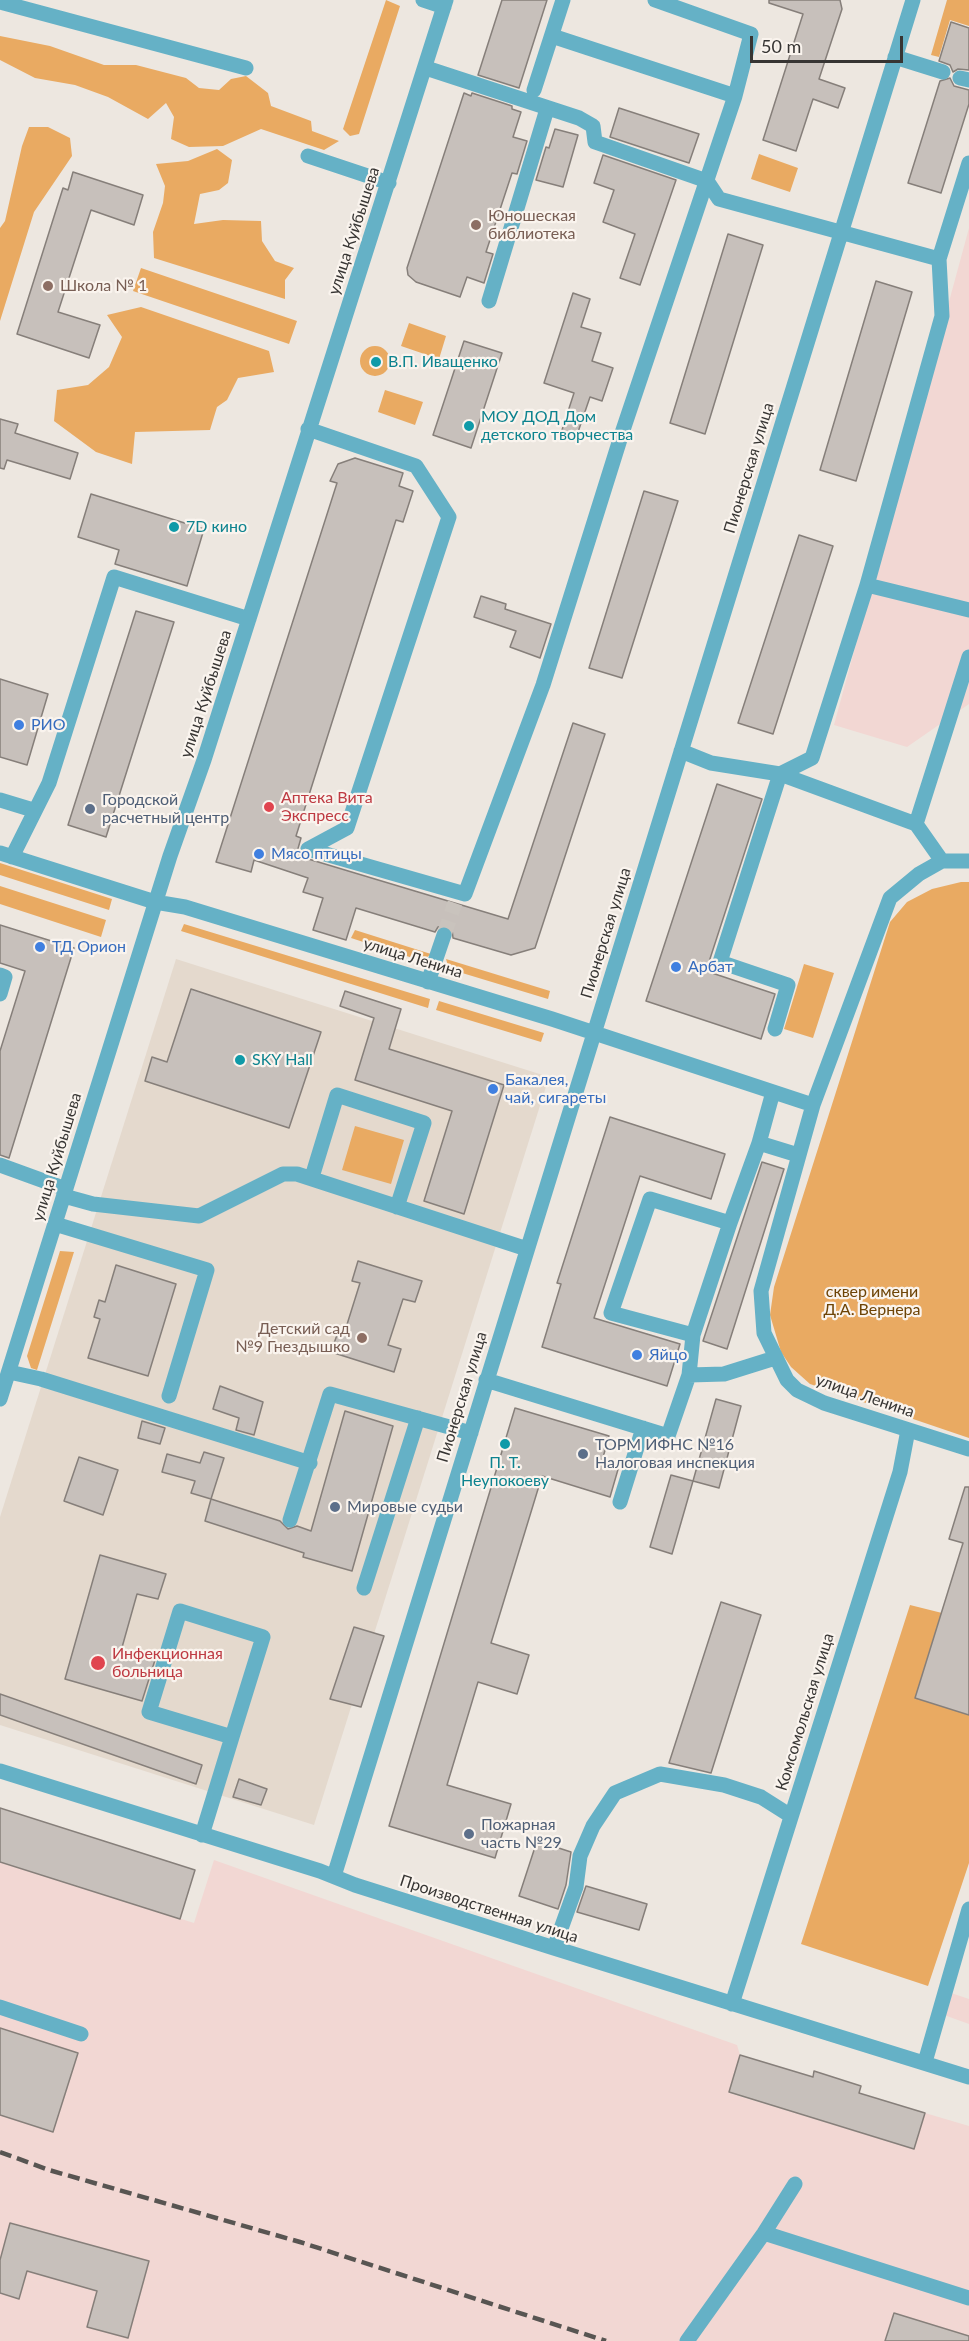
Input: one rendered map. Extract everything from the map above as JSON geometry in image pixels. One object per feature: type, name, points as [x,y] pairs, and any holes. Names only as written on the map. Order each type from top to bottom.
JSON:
[{"type":"street","points":[[423,0],[445,4]]},
{"type":"street","points":[[534,90],[563,0]]},
{"type":"street","points":[[308,429],[416,466],[449,517],[347,828],[308,849],[460,898],[543,685],[622,433],[735,96],[751,34],[655,0]]},
{"type":"street","name":"Пионерская улица","points":[[334,1876],[913,0]]},
{"type":"street","points":[[0,2],[246,68]]},
{"type":"street","name":"улица Куйбышева","points":[[0,1400],[155,902],[249,619],[445,4]]},
{"type":"street","points":[[552,36],[735,96]]},
{"type":"street","points":[[896,57],[944,72]]},
{"type":"street","points":[[426,68],[547,110],[579,118],[592,126],[595,142],[707,181],[719,199],[939,259]]},
{"type":"street","points":[[489,301],[547,110]]},
{"type":"street","points":[[308,156],[389,183]]},
{"type":"street","points":[[775,1029],[788,985],[720,962],[780,774],[812,758],[867,585],[942,316],[939,259],[969,163]]},
{"type":"street","points":[[6,855],[49,783],[114,577],[249,619]]},
{"type":"street","points":[[867,585],[969,610]]},
{"type":"street","points":[[916,824],[969,657]]},
{"type":"street","points":[[681,751],[711,763],[780,774],[916,824],[942,861]]},
{"type":"street","points":[[0,800],[33,810]]},
{"type":"street","name":"улица Ленина","points":[[6,855],[155,902],[185,907],[594,1032],[813,1105]]},
{"type":"street","name":"улица Ленина","points":[[969,861],[942,861],[918,874],[890,898],[813,1105],[761,1291],[764,1333],[787,1380],[797,1390],[824,1403],[969,1449]]},
{"type":"street","points":[[428,982],[444,935]]},
{"type":"street","points":[[0,975],[4,976],[0,994]]},
{"type":"street","points":[[486,1380],[668,1436],[689,1375],[693,1335],[759,1143],[773,1092]]},
{"type":"street","points":[[312,1177],[337,1095],[424,1122],[397,1208]]},
{"type":"street","points":[[759,1143],[798,1155]]},
{"type":"street","points":[[0,1165],[93,1204],[199,1216],[283,1174],[312,1177],[397,1208],[527,1250]]},
{"type":"street","points":[[693,1335],[611,1312],[650,1199],[730,1223]]},
{"type":"street","points":[[55,1224],[207,1270],[169,1396]]},
{"type":"street","points":[[689,1375],[724,1374],[775,1358]]},
{"type":"street","points":[[9,1372],[41,1379],[310,1463]]},
{"type":"street","points":[[290,1520],[310,1463],[330,1394],[471,1433]]},
{"type":"street","points":[[364,1588],[418,1418]]},
{"type":"street","points":[[620,1502],[643,1428]]},
{"type":"street","name":"Комсомольская улица","points":[[732,2004],[900,1472],[908,1430]]},
{"type":"street","points":[[202,1835],[263,1637],[180,1611],[149,1712],[232,1737]]},
{"type":"street","name":"Производственная улица","points":[[0,1771],[554,1948],[969,2076]]},
{"type":"street","points":[[554,1948],[576,1887],[580,1856],[593,1826],[615,1792],[660,1774],[724,1785],[761,1797],[791,1816]]},
{"type":"street","points":[[925,2062],[969,1910]]},
{"type":"street","points":[[0,2007],[81,2034]]},
{"type":"street","points":[[687,2341],[764,2233],[795,2184]]},
{"type":"street","points":[[764,2233],[969,2298]]},
{"type":"shaded area","points":[[969,228],[969,704],[907,747],[834,725]]},
{"type":"shaded area","points":[[176,959],[549,1077],[314,1825],[0,1725],[0,1517]]},
{"type":"shaded area","points":[[214,1860],[737,2045],[740,2055],[729,2093],[914,2149],[925,2113],[969,2126],[969,2341],[0,2341],[0,1862],[194,1923]]},
{"type":"shaded area","points":[[951,1993],[969,1999],[969,2024],[944,2015]]},
{"type":"green space","points":[[386,0],[400,6],[359,134],[350,136],[343,129]]},
{"type":"green space","points":[[947,0],[969,0],[969,26],[950,20],[939,57],[931,55]]},
{"type":"green space","points":[[0,36],[50,46],[104,65],[136,65],[186,78],[199,88],[219,90],[231,79],[246,76],[268,93],[271,106],[311,121],[312,131],[339,141],[324,150],[261,129],[223,146],[189,147],[171,139],[174,117],[166,103],[148,119],[108,97],[75,85],[35,78],[0,60]]},
{"type":"green space","points":[[29,127],[48,127],[70,138],[72,156],[34,212],[0,321],[0,228],[5,221],[22,146]]},
{"type":"green space","points":[[217,149],[232,160],[228,183],[219,190],[200,194],[194,224],[223,220],[261,221],[262,241],[275,261],[294,268],[285,280],[285,299],[154,258],[153,232],[163,203],[165,186],[156,164],[188,161]]},
{"type":"green space","points":[[759,154],[798,168],[790,192],[751,179]]},
{"type":"green space","points":[[141,268],[297,321],[289,344],[133,291]]},
{"type":"green space","points":[[141,307],[269,351],[274,372],[238,378],[227,400],[217,407],[210,430],[135,432],[132,464],[96,452],[54,421],[57,390],[88,385],[109,367],[122,337],[107,315]]},
{"type":"green space","points":[[409,323],[446,336],[439,359],[401,346]]},
{"type":"green space","points":[[375,346],[381,347],[389,355],[389,367],[381,375],[375,376],[369,375],[361,367],[360,361],[361,355],[369,347]]},
{"type":"green space","points":[[385,390],[423,402],[415,425],[378,412]]},
{"type":"green space","points":[[0,863],[112,899],[109,910],[0,875]]},
{"type":"green space","name":"сквер имени Д.А. Вернера","points":[[969,882],[969,1438],[810,1384],[791,1367],[781,1352],[770,1315],[774,1287],[890,922],[907,902],[932,889]]},
{"type":"green space","points":[[0,886],[106,920],[101,937],[0,904]]},
{"type":"green space","points":[[184,924],[430,999],[428,1008],[181,931]]},
{"type":"green space","points":[[355,930],[431,954],[422,961],[351,938]]},
{"type":"green space","points":[[446,959],[550,991],[548,999],[449,969]]},
{"type":"green space","points":[[804,964],[834,973],[813,1038],[784,1029]]},
{"type":"green space","points":[[439,1001],[544,1033],[541,1042],[436,1010]]},
{"type":"green space","points":[[355,1126],[404,1140],[391,1184],[342,1170]]},
{"type":"green space","points":[[60,1251],[74,1252],[37,1370],[31,1368],[27,1356]]},
{"type":"green space","points":[[910,1605],[942,1613],[915,1698],[969,1715],[969,1863],[928,1986],[801,1944]]},
{"type":"building","points":[[502,0],[547,0],[519,88],[478,75]]},
{"type":"building","points":[[769,0],[840,0],[842,9],[819,79],[845,88],[838,108],[813,99],[796,151],[763,140],[803,14],[769,3]]},
{"type":"building","points":[[951,22],[969,28],[969,70],[958,69],[953,72],[950,65],[939,61]]},
{"type":"building","points":[[950,78],[954,86],[969,90],[969,104],[941,193],[908,183],[940,81]]},
{"type":"building","points":[[464,93],[471,96],[472,93],[512,106],[512,109],[521,112],[513,137],[527,141],[517,174],[512,173],[486,252],[493,254],[484,283],[467,277],[460,297],[416,282],[408,275],[407,268]]},
{"type":"building","points":[[619,108],[699,134],[689,163],[610,137]]},
{"type":"building","points":[[555,129],[578,135],[563,187],[536,180],[546,147],[549,148]]},
{"type":"building","points":[[603,155],[676,180],[640,285],[620,278],[635,234],[603,222],[614,190],[594,183]]},
{"type":"building","name":"Школа № 1","points":[[73,172],[143,195],[134,225],[91,210],[58,312],[100,325],[89,358],[17,334],[63,188],[68,190]]},
{"type":"building","points":[[728,234],[763,245],[705,434],[670,423]]},
{"type":"building","points":[[876,281],[912,292],[856,481],[820,470]]},
{"type":"building","points":[[573,293],[590,299],[581,327],[601,333],[592,361],[613,368],[602,401],[590,397],[577,435],[562,430],[574,393],[544,383]]},
{"type":"building","points":[[464,341],[502,353],[471,448],[433,435]]},
{"type":"building","points":[[0,419],[18,424],[15,433],[78,453],[70,479],[7,460],[4,469],[0,468]]},
{"type":"building","points":[[355,458],[403,473],[399,486],[413,491],[403,522],[396,520],[296,836],[301,838],[297,852],[305,858],[508,919],[573,723],[605,734],[535,948],[511,955],[453,938],[452,929],[447,926],[438,927],[435,932],[356,908],[346,940],[313,930],[323,898],[303,892],[308,878],[254,860],[251,872],[216,862],[337,483],[330,481],[338,464]]},
{"type":"building","points":[[644,491],[678,501],[622,678],[589,668]]},
{"type":"building","points":[[91,494],[204,529],[187,586],[115,564],[119,550],[78,537]]},
{"type":"building","points":[[799,535],[833,546],[773,734],[738,723]]},
{"type":"building","points":[[481,596],[506,604],[505,609],[551,624],[540,658],[510,647],[516,631],[474,617]]},
{"type":"building","points":[[136,611],[174,622],[106,837],[68,825]]},
{"type":"building","name":"РИО","points":[[0,679],[48,694],[27,765],[0,757]]},
{"type":"building","points":[[717,784],[762,799],[706,971],[775,994],[761,1039],[646,1001]]},
{"type":"building","points":[[0,925],[74,948],[9,1158],[0,1155],[0,1051],[25,971],[0,963]]},
{"type":"building","name":"SKY Hall","points":[[191,989],[321,1032],[289,1128],[145,1081],[152,1057],[167,1062]]},
{"type":"building","points":[[345,991],[401,1009],[389,1049],[504,1085],[464,1214],[424,1201],[452,1111],[355,1080],[374,1018],[340,1006]]},
{"type":"building","points":[[610,1117],[725,1154],[711,1199],[640,1176],[594,1318],[680,1344],[667,1386],[542,1347],[561,1284],[557,1283]]},
{"type":"building","points":[[762,1162],[784,1169],[727,1349],[703,1341]]},
{"type":"building","points":[[358,1261],[422,1281],[415,1302],[403,1299],[388,1345],[401,1349],[394,1372],[331,1352],[338,1332],[344,1334],[360,1283],[352,1281]]},
{"type":"building","points":[[116,1265],[176,1284],[148,1376],[88,1358],[100,1319],[94,1317],[99,1300],[105,1302]]},
{"type":"building","points":[[220,1386],[263,1402],[254,1435],[236,1430],[239,1418],[213,1409]]},
{"type":"building","points":[[716,1399],[741,1406],[719,1488],[693,1481]]},
{"type":"building","points":[[515,1408],[609,1436],[602,1461],[619,1466],[610,1497],[542,1476],[491,1643],[529,1655],[517,1694],[478,1682],[447,1785],[511,1804],[495,1858],[389,1826]]},
{"type":"building","points":[[345,1411],[393,1426],[352,1571],[303,1557],[304,1553],[205,1521],[211,1499],[280,1521],[288,1529],[297,1526],[311,1531]]},
{"type":"building","points":[[142,1421],[165,1428],[160,1444],[138,1438]]},
{"type":"building","points":[[204,1452],[224,1458],[211,1499],[191,1493],[195,1481],[162,1472],[167,1454],[200,1463]]},
{"type":"building","points":[[79,1457],[118,1470],[103,1515],[64,1501]]},
{"type":"building","points":[[671,1475],[693,1481],[672,1554],[650,1547]]},
{"type":"building","points":[[965,1487],[969,1487],[969,1715],[915,1698],[963,1543],[949,1539]]},
{"type":"building","points":[[100,1555],[166,1574],[158,1599],[137,1594],[121,1651],[155,1660],[142,1701],[65,1679]]},
{"type":"building","points":[[721,1602],[761,1615],[711,1773],[669,1763]]},
{"type":"building","points":[[354,1627],[384,1636],[361,1707],[330,1699]]},
{"type":"building","points":[[0,1694],[202,1765],[196,1784],[0,1715]]},
{"type":"building","points":[[239,1779],[267,1789],[261,1805],[233,1797]]},
{"type":"building","points":[[0,1808],[195,1870],[180,1919],[0,1862]]},
{"type":"building","points":[[537,1841],[571,1852],[566,1885],[558,1909],[519,1896]]},
{"type":"building","points":[[586,1886],[647,1904],[639,1930],[577,1912]]},
{"type":"building","points":[[0,2028],[78,2053],[53,2132],[0,2115]]},
{"type":"building","points":[[740,2055],[813,2077],[814,2071],[861,2086],[859,2093],[925,2113],[914,2149],[729,2092]]},
{"type":"building","points":[[10,2223],[149,2261],[128,2338],[87,2327],[97,2291],[27,2271],[19,2299],[0,2293],[0,2260]]},
{"type":"building","points":[[894,2313],[969,2336],[969,2341],[885,2341]]},
{"type":"tunnel","points":[[444,935],[455,903]]},
{"type":"railway","points":[[0,2152],[49,2170],[300,2242],[606,2341]]},
{"type":"place","name":"Юношеская библиотека","points":[[476,225]]},
{"type":"place","name":"Школа № 1","points":[[48,286]]},
{"type":"place","name":"В.П. Иващенко","points":[[376,362]]},
{"type":"place","name":"МОУ ДОД Дом детского творчества","points":[[469,426]]},
{"type":"place","name":"7D кино","points":[[174,527]]},
{"type":"place","name":"РИО","points":[[19,725]]},
{"type":"place","name":"Аптека Вита Экспресс","points":[[269,807]]},
{"type":"place","name":"Городской расчетный центр","points":[[90,809]]},
{"type":"place","name":"Мясо птицы","points":[[259,854]]},
{"type":"place","name":"ТД Орион","points":[[40,947]]},
{"type":"place","name":"Арбат","points":[[676,967]]},
{"type":"place","name":"SKY Hall","points":[[240,1060]]},
{"type":"place","name":"Бакалея, чай, сигареты","points":[[493,1089]]},
{"type":"place","name":"Детский сад №9 Гнездышко","points":[[362,1338]]},
{"type":"place","name":"Яйцо","points":[[637,1355]]},
{"type":"place","name":"П. Т. Неупокоеву","points":[[505,1444]]},
{"type":"place","name":"ТОРМ ИФНС №16 Налоговая инспекция","points":[[583,1454]]},
{"type":"place","name":"Мировые судьи","points":[[335,1507]]},
{"type":"place","name":"Инфекционная больница","points":[[98,1663]]},
{"type":"place","name":"Пожарная часть №29","points":[[469,1834]]}]
